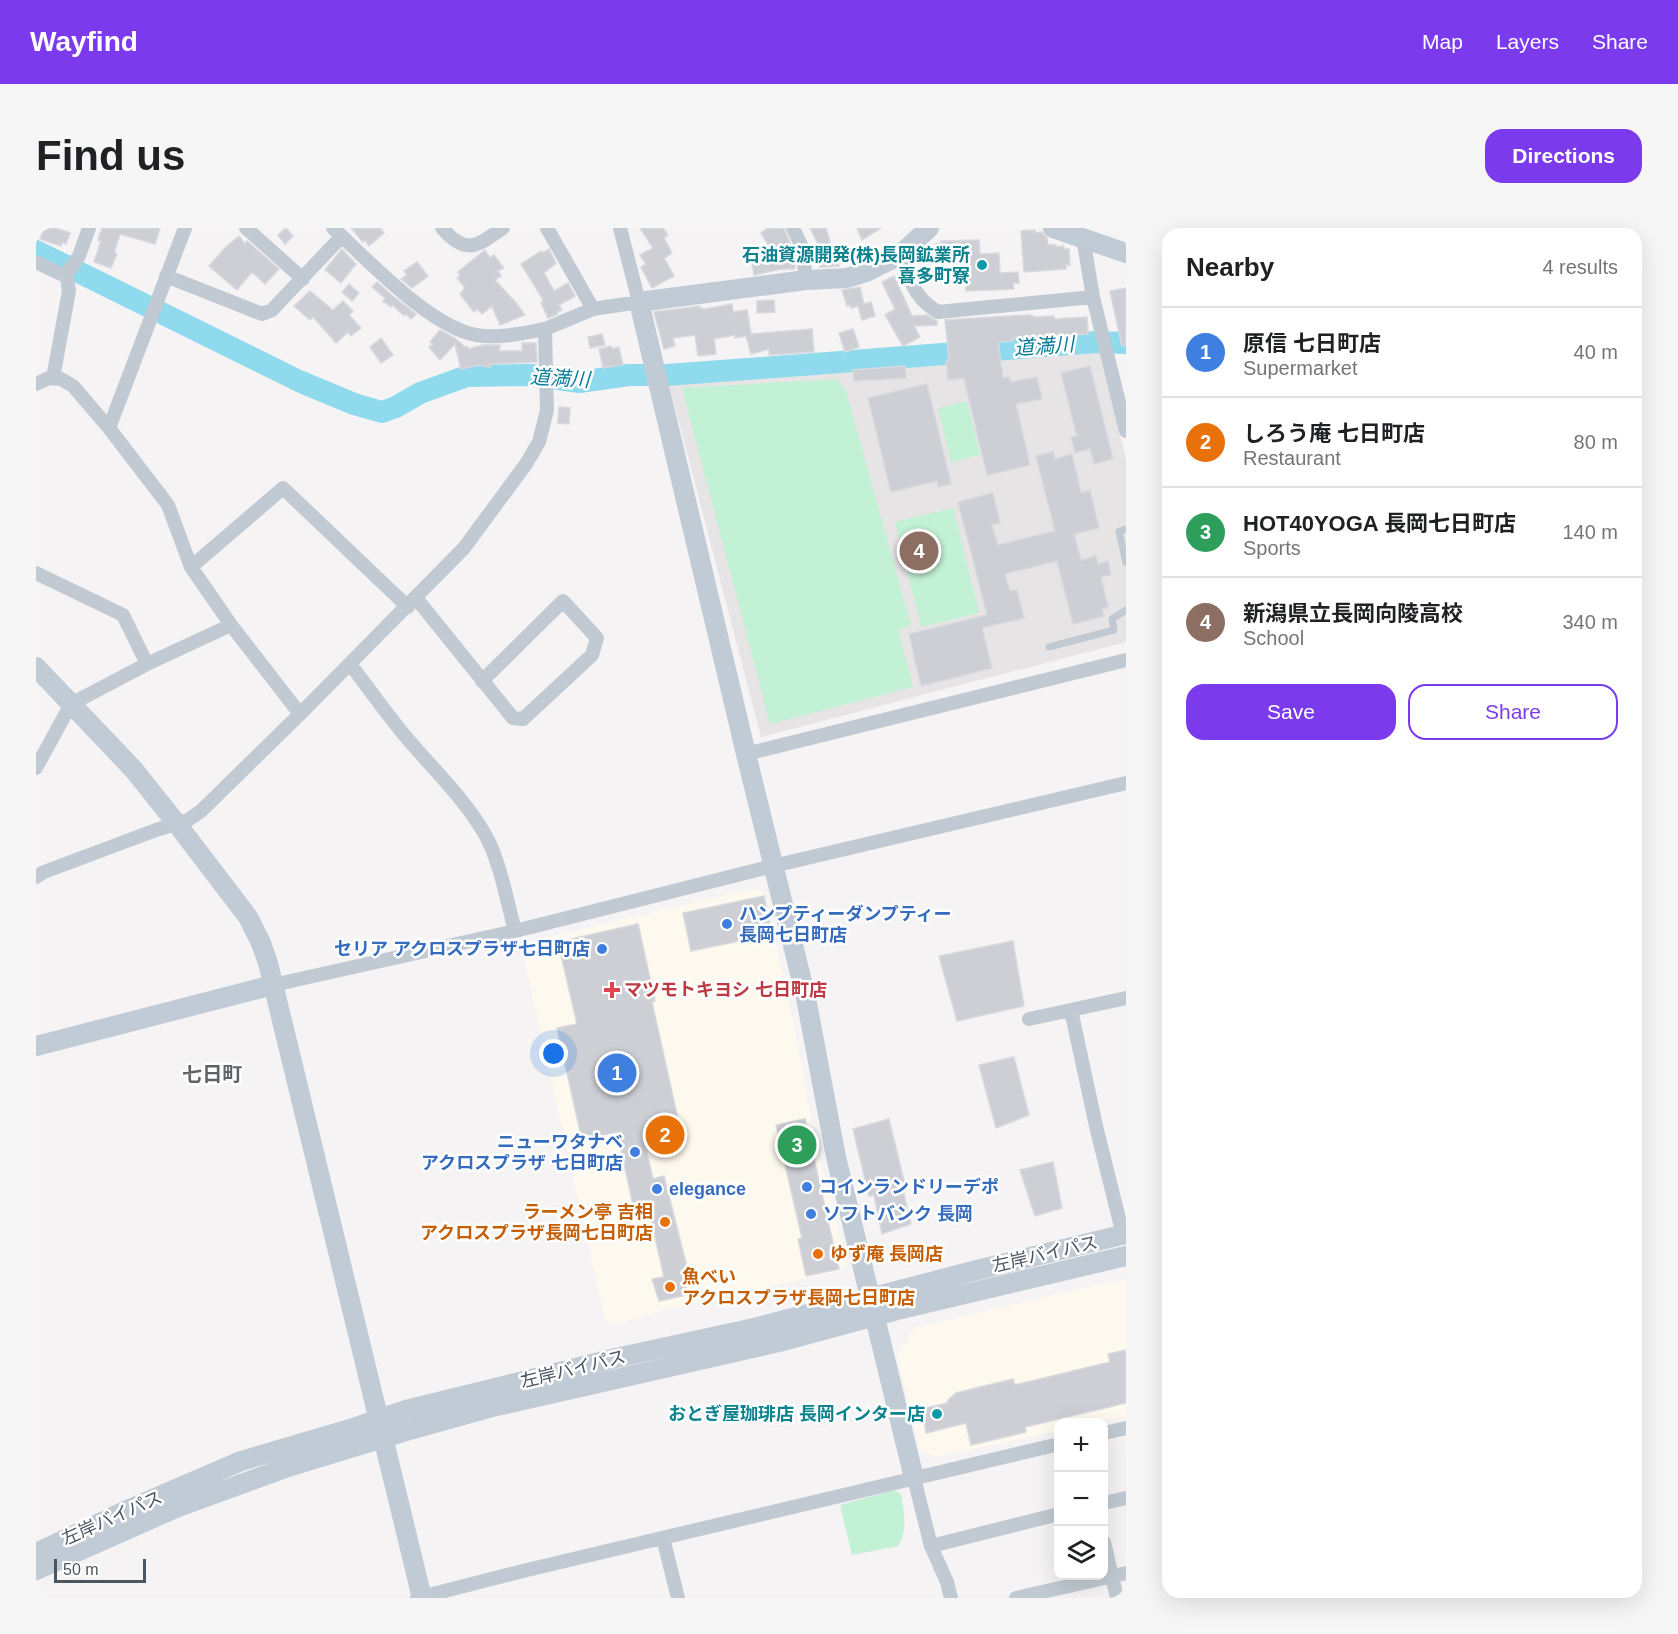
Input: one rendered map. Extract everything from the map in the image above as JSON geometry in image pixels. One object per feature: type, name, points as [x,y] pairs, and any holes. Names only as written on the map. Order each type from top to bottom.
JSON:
[{"type":"street","points":[[36,262],[61,274],[66,273],[79,256],[89,228]]},
{"type":"street","points":[[109,428],[185,228]]},
{"type":"street","points":[[246,228],[303,279]]},
{"type":"street","points":[[442,228],[458,244],[467,246],[476,245],[503,228]]},
{"type":"street","points":[[547,228],[593,309]]},
{"type":"street","points":[[620,228],[806,998],[836,1157],[914,1478],[932,1546],[951,1598]]},
{"type":"street","points":[[793,228],[802,247],[806,280]]},
{"type":"street","points":[[166,276],[262,314],[272,310],[303,279],[338,232],[428,312],[453,327],[476,335],[496,336],[545,329],[593,309],[806,280],[848,278],[900,255],[929,228]]},
{"type":"street","points":[[1053,228],[1077,233],[1126,252]]},
{"type":"street","points":[[1077,233],[1126,431]]},
{"type":"street","points":[[900,255],[917,295],[926,305],[938,312],[1093,297]]},
{"type":"street","points":[[53,378],[69,291],[66,273]]},
{"type":"street","points":[[39,870],[188,820],[201,811],[464,548],[526,464],[539,442],[547,410],[545,329]]},
{"type":"street","points":[[36,384],[53,378],[61,379],[73,386],[109,428],[168,505],[191,567],[231,625],[300,714]]},
{"type":"street","points":[[191,567],[283,488],[412,602],[513,718],[523,719],[592,655],[597,638],[563,601],[482,681]]},
{"type":"street","points":[[36,573],[123,615],[147,664]]},
{"type":"street","points":[[36,768],[71,704],[147,664],[231,625]]},
{"type":"street","points":[[746,754],[1126,660]]},
{"type":"street","points":[[350,664],[410,742],[464,803],[476,820],[488,840],[515,931]]},
{"type":"street","points":[[36,667],[134,770],[255,929],[261,943],[420,1598],[1054,1445]]},
{"type":"street","points":[[36,1046],[273,985],[515,931],[773,866],[1126,783]]},
{"type":"street","points":[[1029,1019],[1126,998]]},
{"type":"street","points":[[1071,1010],[1096,1126],[1125,1235]]},
{"type":"street","name":"左岸バイパス","points":[[36,1553],[125,1511],[241,1461],[740,1351],[873,1308],[973,1271],[1125,1235]]},
{"type":"street","name":"左岸バイパス","points":[[873,1308],[897,1310],[1126,1256]]},
{"type":"street","points":[[1108,1432],[1126,1428]]},
{"type":"street","name":"左岸バイパス","points":[[36,1570],[178,1507],[285,1468],[380,1429]]},
{"type":"street","points":[[1108,1502],[1126,1498]]},
{"type":"street","points":[[932,1546],[1054,1515]]},
{"type":"street","points":[[663,1538],[678,1598]]},
{"type":"street","points":[[1108,1551],[1119,1575],[1117,1598]]},
{"type":"street","points":[[1016,1598],[1119,1575]]},
{"type":"lane","points":[[1126,529],[1119,531],[1126,563]]},
{"type":"lane","points":[[1049,646],[1114,630],[1112,619],[1126,610]]},
{"type":"shaded area","points":[[1098,347],[1126,459],[1126,642],[761,737],[668,380]]},
{"type":"shaded area","points":[[750,889],[763,891],[785,982],[818,1153],[848,1265],[839,1271],[669,1309],[613,1325],[605,1320],[521,944]]},
{"type":"shaded area","points":[[1126,1278],[1126,1416],[1108,1420],[1054,1418],[1054,1432],[935,1457],[920,1450],[897,1356],[914,1328]]},
{"type":"green space","points":[[837,379],[846,391],[911,626],[898,629],[913,687],[770,724],[682,388]]},
{"type":"green space","points":[[967,401],[980,455],[951,462],[938,408]]},
{"type":"green space","points":[[953,508],[979,613],[921,627],[895,522]]},
{"type":"green space","points":[[894,1490],[901,1494],[904,1514],[903,1534],[898,1546],[852,1555],[840,1505]]},
{"type":"building","points":[[44,228],[56,228],[70,233],[66,244],[62,242],[61,246],[40,239]]},
{"type":"building","points":[[102,228],[160,228],[155,244],[120,234],[114,253],[117,254],[111,268],[94,262],[101,241],[98,240]]},
{"type":"building","points":[[286,228],[293,236],[285,244],[278,235]]},
{"type":"building","points":[[351,228],[380,228],[384,233],[369,246]]},
{"type":"building","points":[[640,228],[663,228],[668,235],[664,238],[672,253],[664,258],[674,276],[652,288],[641,267],[646,264],[640,255],[653,248]]},
{"type":"building","points":[[768,228],[784,228],[793,250],[795,267],[754,275],[751,256],[773,253],[761,233]]},
{"type":"building","points":[[810,228],[826,228],[831,246],[834,245],[839,266],[820,267],[817,249],[820,248]]},
{"type":"building","points":[[857,228],[881,228],[862,240]]},
{"type":"building","points":[[1035,230],[1035,233],[1042,232],[1047,238],[1048,245],[1064,246],[1064,249],[1069,249],[1070,265],[1066,265],[1066,269],[1024,272],[1021,231]]},
{"type":"building","points":[[239,236],[245,244],[247,241],[279,269],[265,284],[252,272],[237,290],[209,266]]},
{"type":"building","name":"石油資源開発(株)長岡鉱業所 喜多町寮","points":[[979,240],[980,254],[999,253],[1000,273],[1018,272],[1019,283],[1013,283],[1014,289],[966,291],[964,257],[943,258],[943,253],[935,253],[935,244],[941,241]]},
{"type":"building","points":[[342,249],[356,264],[341,283],[325,270]]},
{"type":"building","points":[[549,249],[556,263],[544,273],[554,291],[568,283],[575,296],[559,305],[562,310],[557,312],[558,314],[548,318],[541,303],[542,298],[521,264],[541,251],[542,253]]},
{"type":"building","points":[[485,250],[490,258],[494,255],[504,268],[498,271],[501,276],[495,280],[525,315],[500,325],[492,306],[482,314],[477,309],[474,312],[460,294],[465,288],[457,278],[460,276],[458,272]]},
{"type":"building","points":[[417,262],[428,276],[412,288],[401,279],[407,275],[404,271]]},
{"type":"building","points":[[894,276],[912,316],[927,315],[937,321],[937,325],[914,326],[920,337],[903,346],[885,315],[895,309],[882,282]]},
{"type":"building","points":[[377,282],[416,314],[411,319],[406,314],[404,316],[393,305],[391,307],[383,301],[385,298],[372,287]]},
{"type":"building","points":[[349,284],[359,293],[352,301],[342,292]]},
{"type":"building","points":[[860,287],[864,304],[871,302],[875,316],[862,320],[858,306],[851,308],[850,305],[847,306],[842,290]]},
{"type":"building","points":[[1126,288],[1126,345],[1122,346],[1110,291]]},
{"type":"building","points":[[310,291],[333,310],[343,301],[353,311],[349,315],[361,328],[351,336],[348,332],[336,343],[313,317],[310,320],[294,306]]},
{"type":"building","points":[[774,300],[775,312],[757,313],[757,301]]},
{"type":"building","points":[[732,304],[733,312],[747,310],[751,334],[812,329],[814,352],[769,355],[769,349],[751,354],[746,336],[735,338],[735,335],[714,339],[716,354],[698,356],[695,335],[673,338],[675,346],[664,349],[654,312],[700,306],[705,309]]},
{"type":"building","points":[[1028,315],[1054,316],[1055,319],[1087,317],[1088,334],[1012,338],[1013,341],[998,342],[1003,378],[1009,377],[1011,382],[1037,377],[1042,399],[1016,404],[1030,465],[987,475],[964,378],[948,380],[946,360],[949,360],[945,320]]},
{"type":"building","points":[[853,329],[859,347],[845,352],[839,333]]},
{"type":"building","points":[[440,330],[455,338],[465,347],[467,346],[468,349],[483,345],[500,345],[499,351],[522,351],[522,343],[536,343],[537,362],[490,364],[490,367],[478,365],[461,369],[455,344],[440,360],[429,347],[433,344],[430,342]]},
{"type":"building","points":[[602,334],[605,345],[590,348],[588,337]]},
{"type":"building","points":[[381,338],[393,355],[381,363],[370,347]]},
{"type":"building","points":[[611,346],[612,349],[619,347],[623,365],[603,368],[599,349]]},
{"type":"building","points":[[905,366],[906,378],[854,381],[853,370]]},
{"type":"building","points":[[1090,366],[1113,459],[1094,464],[1090,449],[1075,453],[1071,437],[1077,436],[1061,373]]},
{"type":"building","points":[[927,384],[951,484],[938,487],[937,481],[891,492],[868,398]]},
{"type":"building","points":[[559,407],[570,408],[569,424],[558,423]]},
{"type":"building","points":[[1053,452],[1055,459],[1072,454],[1081,493],[1090,490],[1099,528],[1074,534],[1081,560],[1096,556],[1098,564],[1108,561],[1111,575],[1101,577],[1108,607],[1102,609],[1104,616],[1073,624],[1057,561],[1005,574],[1010,591],[1017,590],[1024,618],[982,628],[992,668],[921,686],[909,634],[987,615],[958,502],[993,493],[1000,523],[992,525],[998,545],[1055,531],[1036,456]]},
{"type":"building","name":"ハンプティーダンプティー 長岡七日町店","points":[[764,896],[772,934],[691,951],[683,913]]},
{"type":"building","points":[[638,924],[655,1001],[652,1002],[678,1119],[668,1121],[672,1139],[645,1144],[653,1179],[664,1176],[687,1267],[685,1268],[687,1295],[659,1301],[652,1279],[664,1277],[647,1202],[633,1205],[617,1132],[582,1140],[557,1028],[577,1024],[558,942]]},
{"type":"building","points":[[1013,941],[1024,1006],[957,1021],[939,956]]},
{"type":"building","points":[[1014,1057],[1029,1115],[996,1128],[979,1065]]},
{"type":"building","points":[[805,1119],[839,1269],[806,1276],[798,1239],[802,1238],[776,1125]]},
{"type":"building","points":[[889,1119],[905,1185],[902,1186],[911,1224],[882,1234],[874,1195],[869,1196],[853,1129]]},
{"type":"building","points":[[1053,1162],[1062,1208],[1035,1216],[1020,1170]]},
{"type":"building","points":[[1126,1350],[1126,1403],[1063,1418],[1054,1418],[1054,1420],[1025,1427],[1026,1432],[971,1445],[966,1423],[926,1433],[923,1416],[916,1412],[919,1406],[925,1408],[948,1403],[948,1400],[956,1393],[1013,1379],[1015,1385],[1110,1362],[1108,1354]]},
{"type":"waterway","name":"道満川","points":[[36,251],[299,381],[354,404],[382,412],[420,393],[467,376],[531,375],[579,382],[629,375],[667,375],[1096,342],[1126,343]]},
{"type":"place","name":"石油資源開発(株)長岡鉱業所 喜多町寮","points":[[982,265]]},
{"type":"place","name":"新潟県立長岡向陵高校","points":[[919,551]]},
{"type":"place","name":"ハンプティーダンプティー 長岡七日町店","points":[[727,924]]},
{"type":"place","name":"セリア アクロスプラザ七日町店","points":[[602,949]]},
{"type":"place","name":"マツモトキヨシ 七日町店","points":[[612,990]]},
{"type":"place","name":"原信 七日町店","points":[[617,1073]]},
{"type":"place","name":"しろう庵 七日町店","points":[[665,1135]]},
{"type":"place","name":"HOT40YOGA 長岡七日町店","points":[[797,1145]]},
{"type":"place","name":"ニューワタナベ アクロスプラザ 七日町店","points":[[635,1152]]},
{"type":"place","name":"コインランドリーデポ","points":[[807,1187]]},
{"type":"place","name":"elegance","points":[[657,1189]]},
{"type":"place","name":"ソフトバンク 長岡","points":[[811,1214]]},
{"type":"place","name":"ラーメン亭 吉相 アクロスプラザ長岡七日町店","points":[[665,1222]]},
{"type":"place","name":"ゆず庵 長岡店","points":[[818,1254]]},
{"type":"place","name":"魚べい アクロスプラザ長岡七日町店","points":[[670,1287]]},
{"type":"place","name":"おとぎ屋珈琲店 長岡インター店","points":[[937,1414]]},
{"type":"district","name":"七日町","points":[[212,1074]]}]
